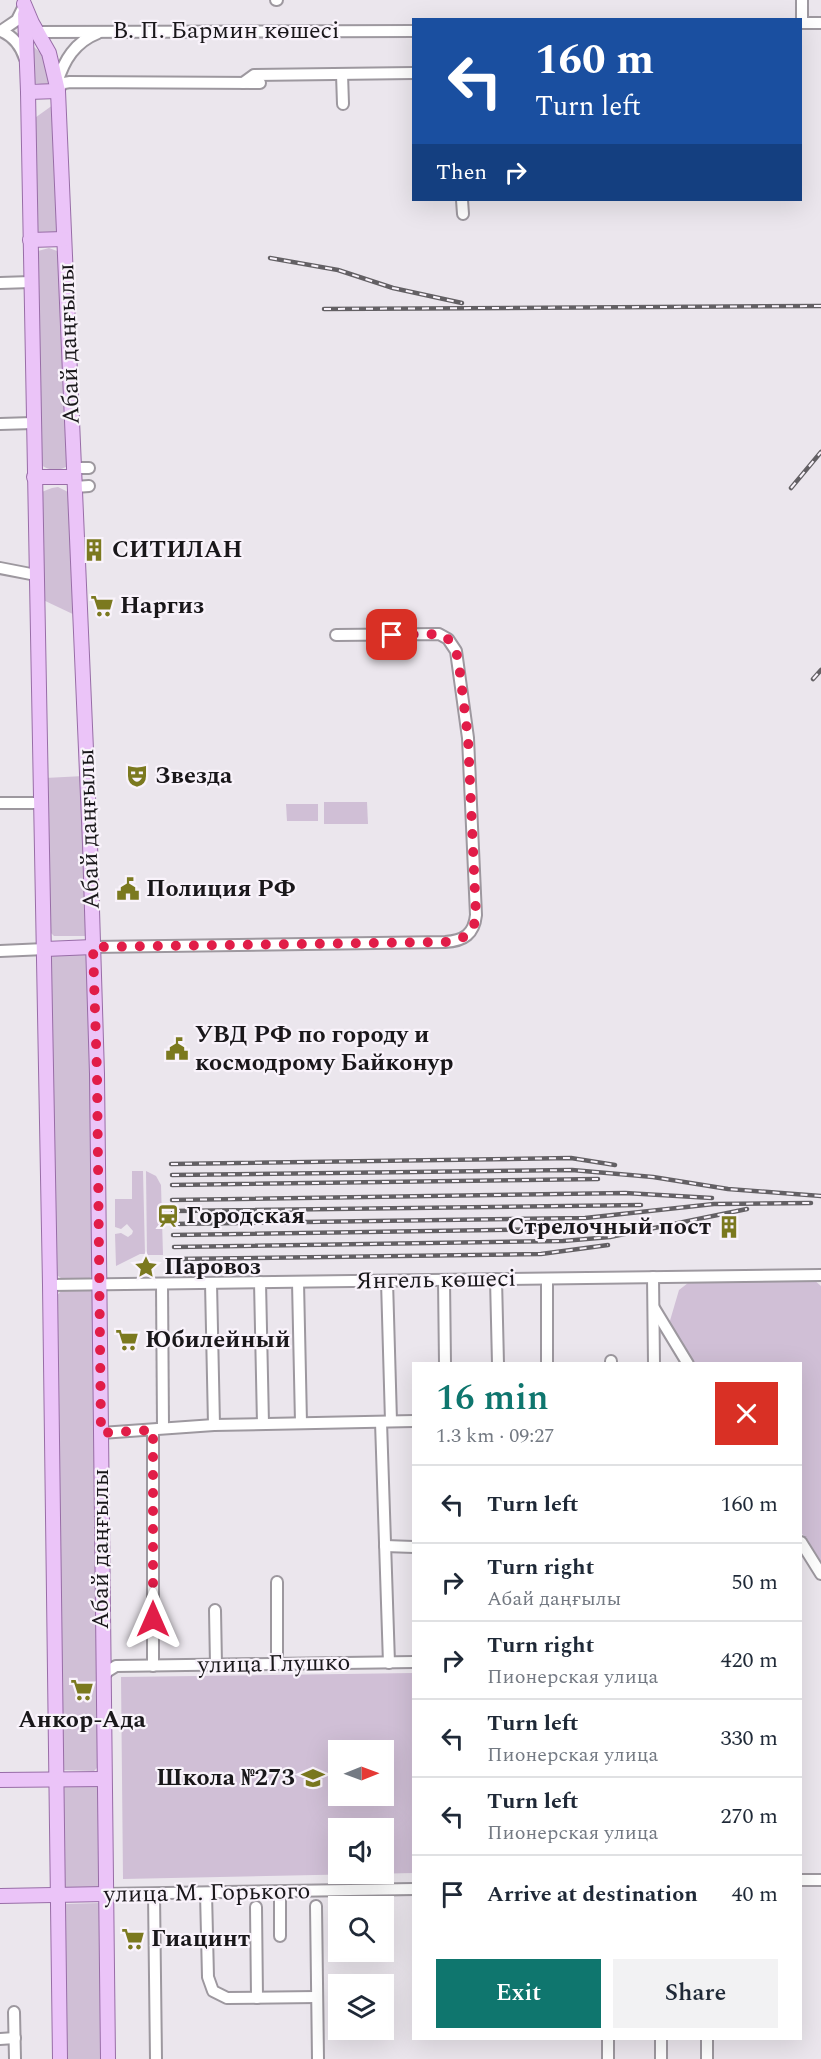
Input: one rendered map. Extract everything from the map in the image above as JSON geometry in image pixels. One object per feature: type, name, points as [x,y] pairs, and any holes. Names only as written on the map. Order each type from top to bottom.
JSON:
[{"type":"main road","name":"Абай даңғылы","points":[[24,2],[31,32],[27,63],[45,949],[60,2059]]},
{"type":"main road","name":"Абай даңғылы","points":[[31,32],[49,53],[58,88],[93,947],[97,1074],[108,2059]]},
{"type":"main road","points":[[28,92],[58,88]]},
{"type":"main road","points":[[30,240],[64,239]]},
{"type":"main road","points":[[34,477],[74,477]]},
{"type":"main road","points":[[45,949],[93,947]]},
{"type":"main road","points":[[0,1780],[104,1779]]},
{"type":"main road","name":"улица М. Горького","points":[[0,1896],[106,1894]]},
{"type":"street","points":[[802,0],[802,23],[821,23]]},
{"type":"street","points":[[0,31],[17,20],[24,2]]},
{"type":"street","points":[[0,31],[12,37],[27,63]]},
{"type":"street","name":"В. П. Бармин көшесі","points":[[0,31],[412,31]]},
{"type":"street","points":[[58,88],[63,65],[73,50],[84,40],[101,32]]},
{"type":"street","points":[[243,83],[254,75],[412,72]]},
{"type":"street","points":[[342,74],[343,104]]},
{"type":"street","points":[[58,88],[70,82],[260,83]]},
{"type":"street","points":[[462,201],[463,214]]},
{"type":"street","points":[[0,283],[31,282]]},
{"type":"street","points":[[0,424],[33,423]]},
{"type":"street","points":[[89,468],[74,477],[89,486]]},
{"type":"street","points":[[0,568],[25,574],[36,574]]},
{"type":"street","points":[[93,947],[445,942],[462,939],[473,929],[476,915],[468,738],[456,651],[448,639],[439,634],[336,635]]},
{"type":"street","points":[[0,803],[42,803]]},
{"type":"street","points":[[0,951],[45,949]]},
{"type":"street","name":"Янгель көшесі","points":[[50,1285],[821,1275]]},
{"type":"street","points":[[653,1277],[654,1362]]},
{"type":"street","points":[[496,1279],[498,1362]]},
{"type":"street","points":[[547,1279],[547,1362]]},
{"type":"street","points":[[444,1280],[445,1362]]},
{"type":"street","points":[[387,1281],[385,1546],[389,1663]]},
{"type":"street","points":[[260,1282],[263,1424]]},
{"type":"street","points":[[298,1282],[301,1423]]},
{"type":"street","points":[[211,1283],[214,1425]]},
{"type":"street","points":[[153,1666],[162,1284]]},
{"type":"street","points":[[654,1308],[687,1362]]},
{"type":"street","points":[[101,1433],[214,1425],[412,1421]]},
{"type":"street","points":[[802,1544],[821,1574]]},
{"type":"street","points":[[385,1546],[412,1546]]},
{"type":"street","points":[[277,1582],[277,1664]]},
{"type":"street","points":[[214,1610],[216,1665]]},
{"type":"street","name":"улица Глушко","points":[[103,1677],[116,1666],[412,1662]]},
{"type":"street","points":[[802,1880],[821,1880]]},
{"type":"street","name":"улица М. Горького","points":[[106,1894],[412,1889]]},
{"type":"street","points":[[206,1893],[209,1984],[213,1992],[227,1998],[317,1997]]},
{"type":"street","points":[[154,1894],[156,2059]]},
{"type":"street","points":[[280,1900],[280,1936]]},
{"type":"street","points":[[316,1906],[318,2059]]},
{"type":"street","points":[[256,1907],[257,1998]]},
{"type":"street","points":[[14,2012],[15,2059]]},
{"type":"street","points":[[0,2039],[15,2038]]},
{"type":"street","points":[[608,2040],[608,2059]]},
{"type":"street","points":[[661,2040],[661,2059]]},
{"type":"street","points":[[707,2040],[707,2059]]},
{"type":"shaded area","points":[[34,47],[43,55],[52,85],[31,83],[31,59]]},
{"type":"shaded area","points":[[53,105],[59,229],[55,233],[43,235],[35,229],[32,120]]},
{"type":"shaded area","points":[[49,248],[60,255],[69,465],[58,470],[46,468],[39,463],[35,255],[38,251]]},
{"type":"shaded area","points":[[58,487],[70,493],[77,616],[41,599],[39,493]]},
{"type":"shaded area","points":[[84,776],[88,931],[85,936],[54,936],[48,930],[45,778]]},
{"type":"shaded area","points":[[324,802],[367,802],[368,824],[324,824]]},
{"type":"shaded area","points":[[286,804],[318,804],[318,821],[287,821]]},
{"type":"shaded area","points":[[89,954],[94,1274],[88,1280],[64,1280],[55,1274],[48,960],[51,955]]},
{"type":"shaded area","points":[[132,1171],[143,1171],[145,1254],[140,1254],[116,1266],[115,1234],[121,1233],[128,1237],[133,1231],[127,1224],[121,1229],[115,1227],[115,1199],[132,1199]]},
{"type":"shaded area","points":[[146,1171],[156,1176],[161,1185],[163,1255],[147,1255]]},
{"type":"shaded area","points":[[813,1279],[821,1286],[821,1563],[802,1534],[802,1362],[693,1362],[669,1324],[679,1290],[688,1283]]},
{"type":"shaded area","points":[[65,1290],[93,1292],[98,1767],[94,1771],[61,1770],[55,1298]]},
{"type":"shaded area","points":[[412,1673],[412,1873],[394,1874],[394,1818],[328,1818],[328,1875],[123,1879],[121,1677]]},
{"type":"shaded area","points":[[94,1783],[99,1786],[100,1887],[98,1889],[64,1889],[63,1784]]},
{"type":"shaded area","points":[[100,1903],[104,2059],[63,2059],[63,1904]]},
{"type":"railway","points":[[270,258],[338,270],[393,288],[462,303]]},
{"type":"railway","points":[[324,309],[821,306]]},
{"type":"railway","points":[[791,488],[821,452]]},
{"type":"railway","points":[[813,679],[821,670]]},
{"type":"railway","points":[[171,1164],[571,1158],[615,1165]]},
{"type":"railway","points":[[172,1175],[572,1170],[653,1177],[728,1189],[821,1196]]},
{"type":"railway","points":[[172,1185],[598,1179]]},
{"type":"railway","points":[[172,1200],[625,1193],[712,1198]]},
{"type":"railway","points":[[173,1224],[585,1218],[714,1204],[811,1203]]},
{"type":"railway","points":[[173,1211],[641,1205]]},
{"type":"railway","points":[[174,1247],[563,1241],[610,1237],[747,1209]]},
{"type":"railway","points":[[173,1235],[560,1229],[605,1224]]},
{"type":"railway","points":[[174,1259],[541,1254],[608,1245]]},
{"type":"place","name":"СИТИЛАН","points":[[94,550]]},
{"type":"place","name":"Наргиз","points":[[102,606]]},
{"type":"place","name":"Звезда","points":[[137,776]]},
{"type":"place","name":"Полиция РФ","points":[[128,889]]},
{"type":"place","name":"УВД РФ по городу и космодрому Байконур","points":[[177,1049]]},
{"type":"place","name":"Городская","points":[[168,1216]]},
{"type":"place","name":"Стрелочный пост","points":[[729,1227]]},
{"type":"place","name":"Паровоз","points":[[146,1267]]},
{"type":"place","name":"Юбилейный","points":[[127,1340]]},
{"type":"place","name":"Анкор-Ада","points":[[82,1690]]},
{"type":"place","name":"Школа №273","points":[[313,1778]]},
{"type":"place","name":"Гиацинт","points":[[133,1939]]},
{"type":"route","points":[[153,1619],[153,1430],[101,1433],[97,1074],[93,947],[445,942],[462,939],[468,935],[473,929],[476,915],[468,738],[458,657],[448,639],[439,634],[392,635]]}]
